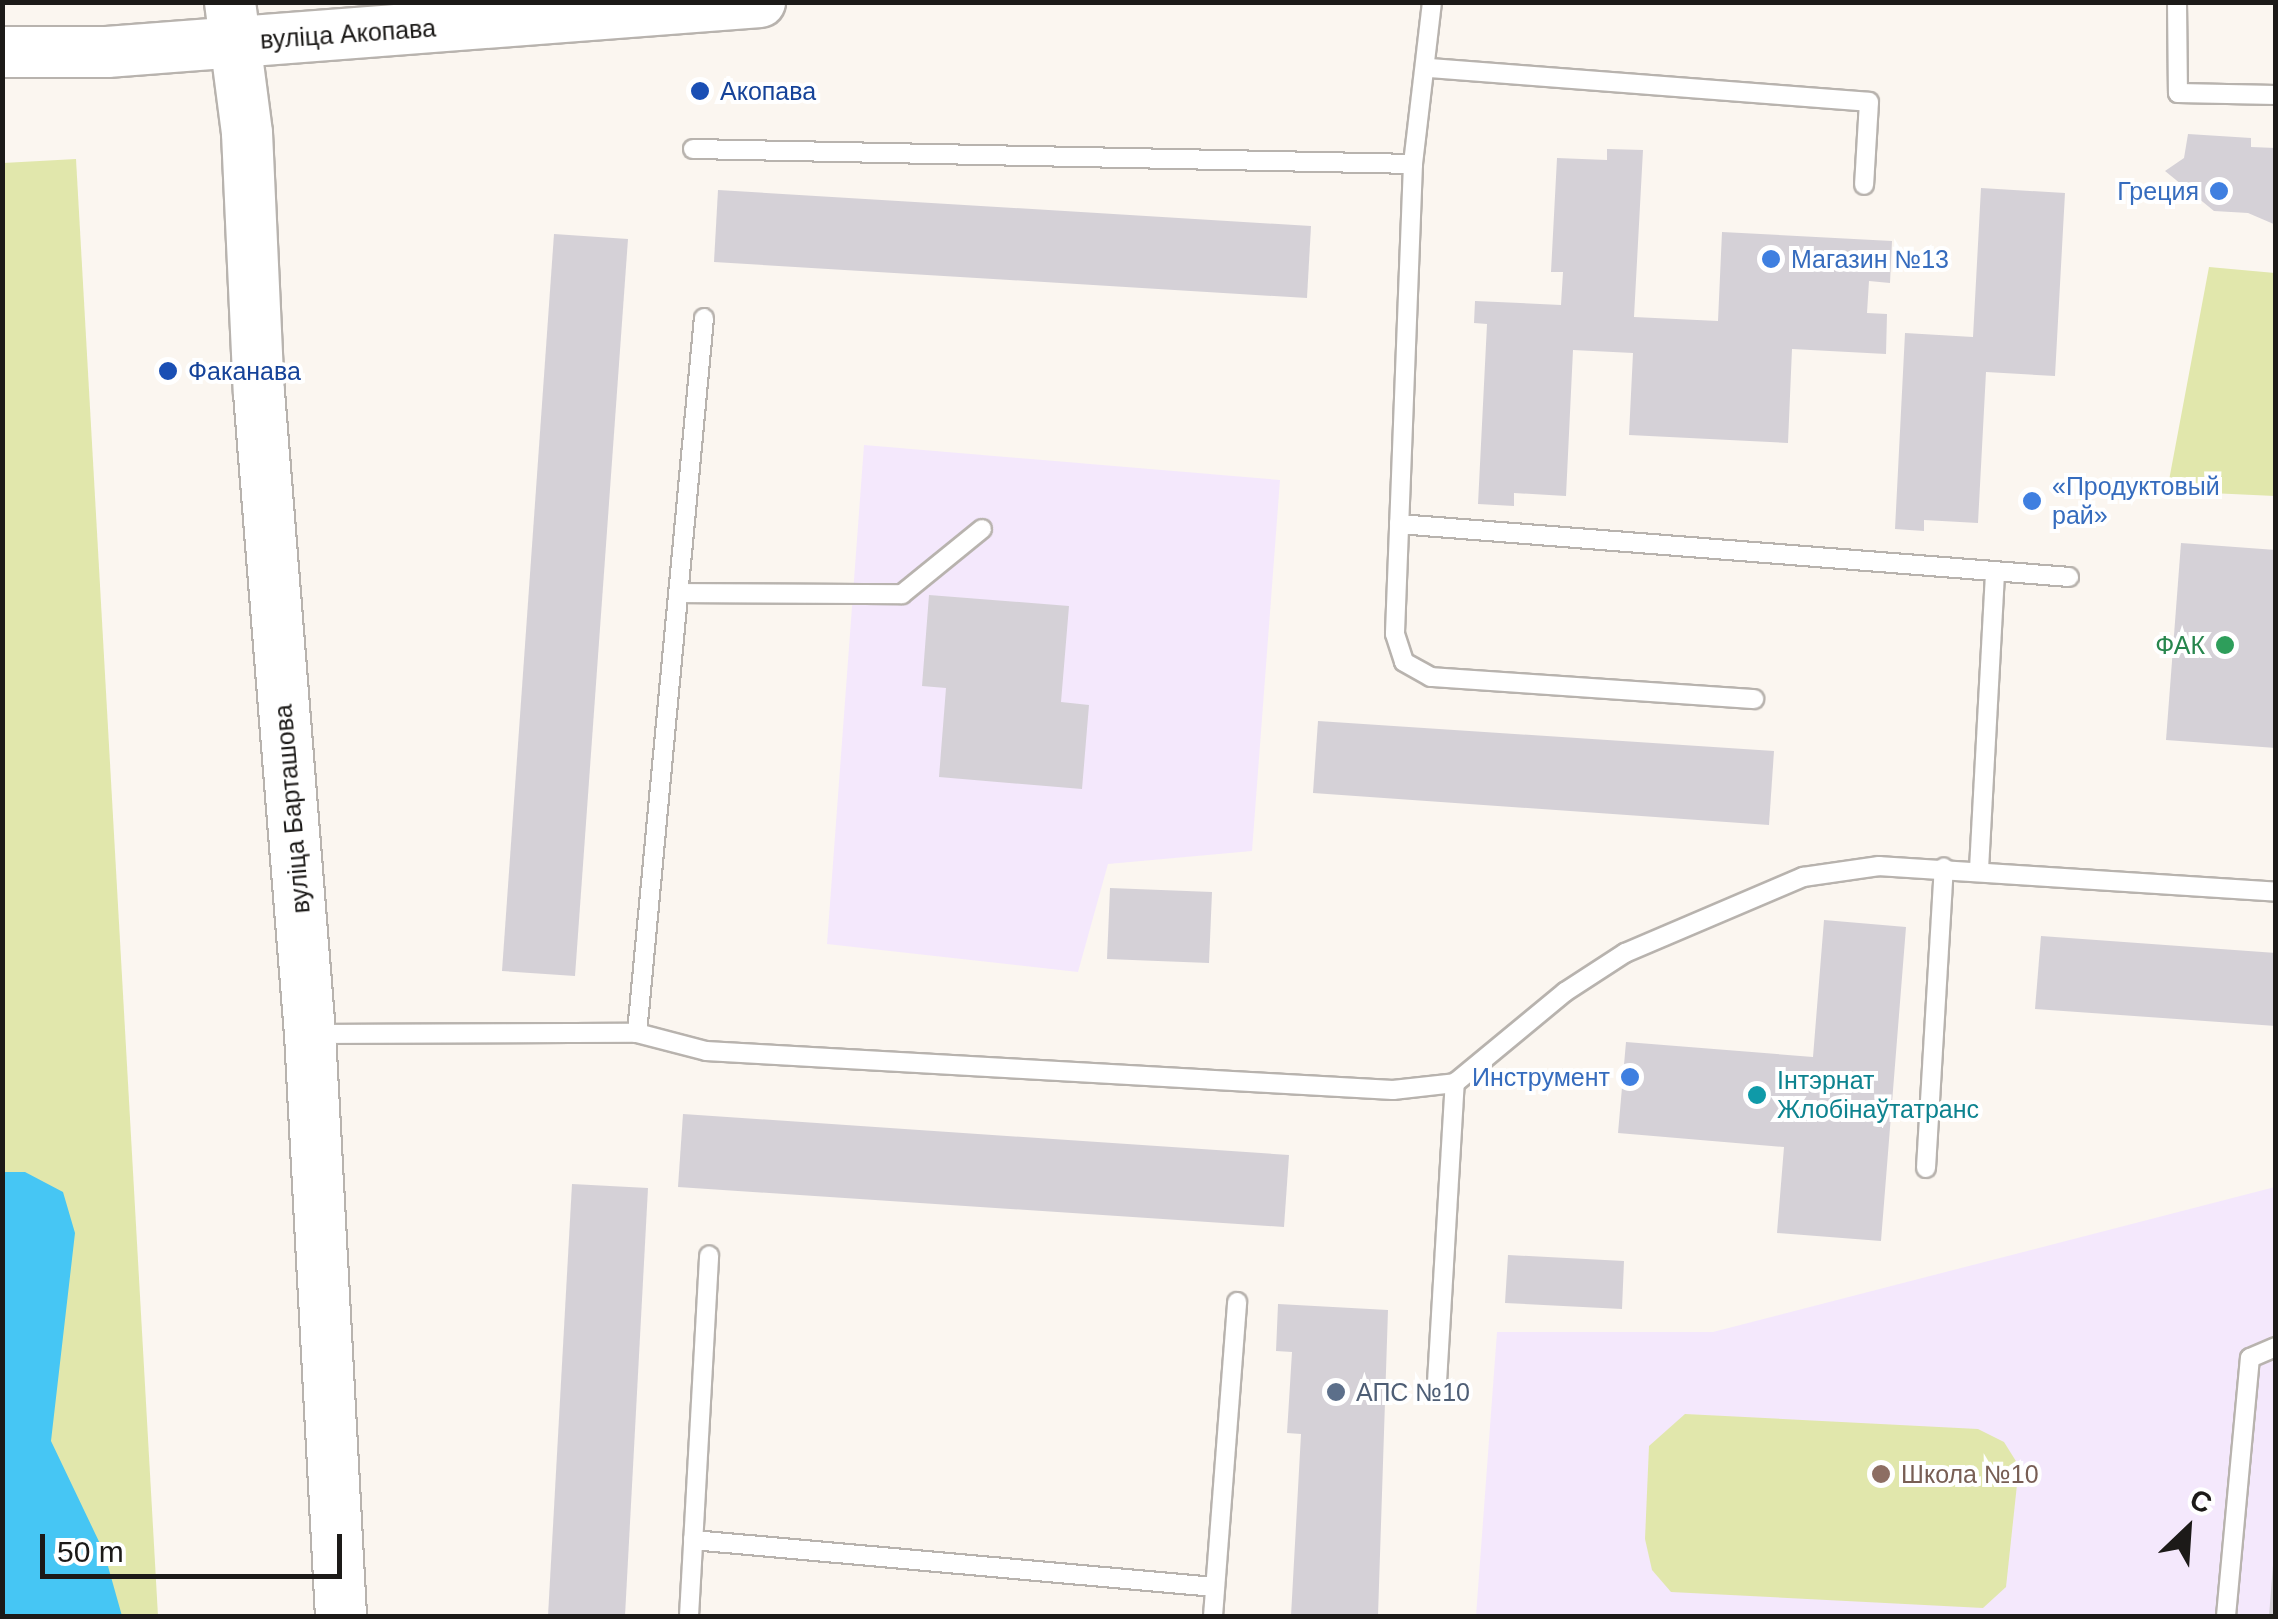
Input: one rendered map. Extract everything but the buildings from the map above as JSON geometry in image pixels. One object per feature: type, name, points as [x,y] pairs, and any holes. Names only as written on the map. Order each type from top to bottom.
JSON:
[{"type":"main road","name":"вуліца Акопава","points":[[2,52],[233,22],[760,2]]},
{"type":"main road","name":"вуліца Барташова","points":[[233,22],[310,1034],[341,1616]]},
{"type":"lane","points":[[1432,2],[1429,68],[1413,164],[1395,634],[1404,662],[1431,677],[1754,698]]},
{"type":"lane","points":[[2177,2],[2178,94],[2276,95]]},
{"type":"lane","points":[[1429,68],[1869,102],[1864,186]]},
{"type":"lane","points":[[692,150],[1413,164]]},
{"type":"lane","points":[[637,1034],[704,318]]},
{"type":"lane","points":[[1399,524],[2069,577]]},
{"type":"lane","points":[[678,593],[902,594],[982,529]]},
{"type":"lane","points":[[1979,869],[1995,572]]},
{"type":"lane","points":[[310,1034],[637,1034],[706,1052],[1393,1090],[1455,1082],[1565,992],[1626,953],[1803,877],[1879,866],[1979,869],[2276,892]]},
{"type":"lane","points":[[1926,1168],[1944,868]]},
{"type":"lane","points":[[1437,1382],[1455,1082]]},
{"type":"lane","points":[[689,1616],[708,1256]]},
{"type":"lane","points":[[1213,1616],[1237,1302]]},
{"type":"lane","points":[[2226,1616],[2250,1358],[2276,1348]]},
{"type":"lane","points":[[693,1540],[1214,1587]]},
{"type":"shaded area","points":[[864,445],[1280,480],[1252,851],[1108,864],[1078,972],[827,944]]},
{"type":"shaded area","name":"Школа №10","points":[[2275,1187],[2275,1616],[1476,1616],[1497,1332],[1713,1332]]},
{"type":"green space","points":[[76,159],[158,1616],[3,1616],[3,163]]},
{"type":"green space","points":[[2209,267],[2275,273],[2275,496],[2167,491]]},
{"type":"green space","points":[[1685,1414],[1978,1429],[2004,1442],[2019,1466],[2006,1587],[1983,1608],[1671,1592],[1652,1570],[1645,1539],[1649,1446]]},
{"type":"water","points":[[3,1172],[25,1172],[63,1192],[75,1233],[51,1441],[104,1552],[122,1616],[3,1616]]},
{"type":"place","name":"Акопава","points":[[700,91]]},
{"type":"place","name":"Греция","points":[[2219,191]]},
{"type":"place","name":"Магазин №13","points":[[1771,259]]},
{"type":"place","name":"Факанава","points":[[168,371]]},
{"type":"place","name":"«Продуктовый рай»","points":[[2032,501]]},
{"type":"place","name":"ФАК","points":[[2225,645]]},
{"type":"place","name":"Инструмент","points":[[1630,1077]]},
{"type":"place","name":"Інтэрнат Жлобінаўтатранс","points":[[1757,1095]]},
{"type":"place","name":"АПС №10","points":[[1336,1392]]},
{"type":"place","name":"Школа №10","points":[[1881,1474]]}]
